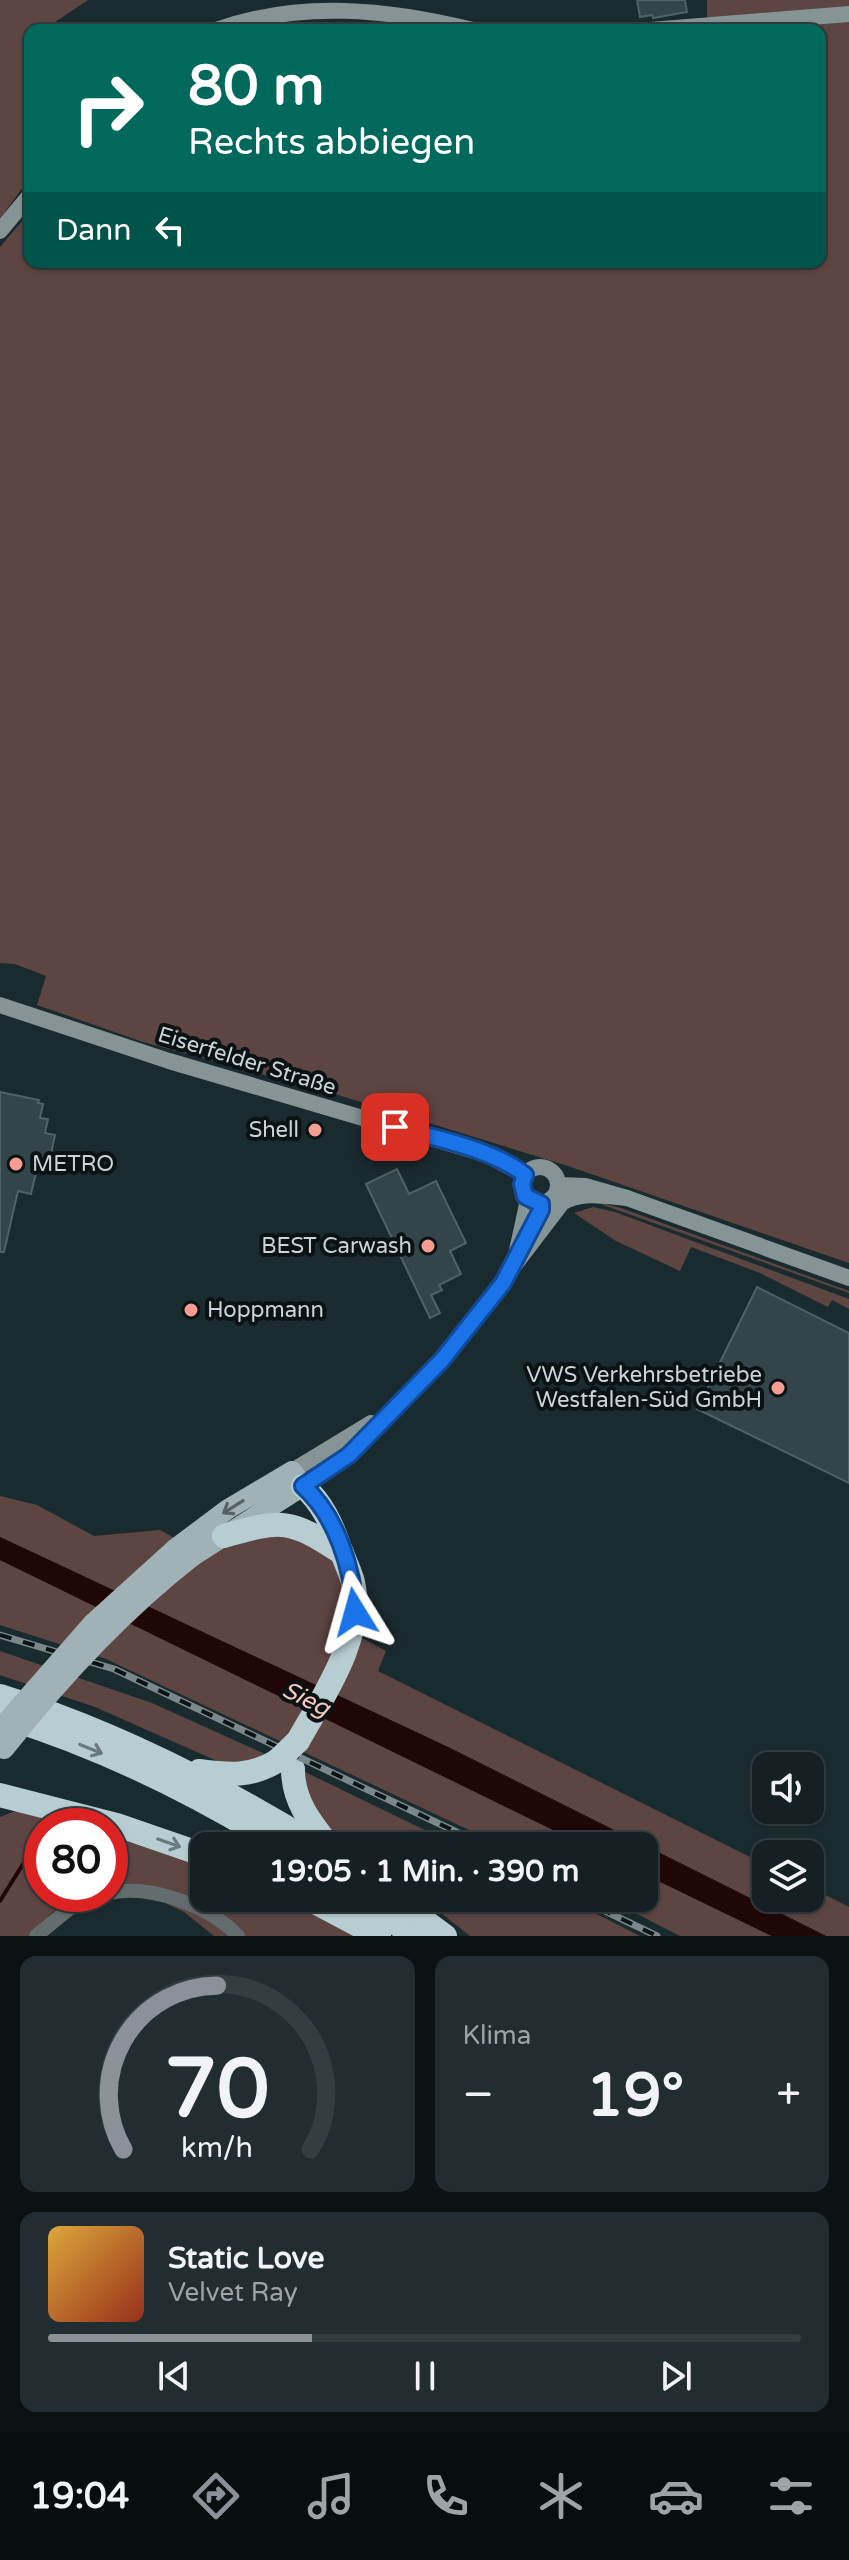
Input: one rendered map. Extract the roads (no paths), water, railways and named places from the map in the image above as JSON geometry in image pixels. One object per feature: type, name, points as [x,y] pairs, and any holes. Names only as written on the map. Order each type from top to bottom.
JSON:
[{"type":"highway","points":[[298,1478],[310,1512],[342,1553],[354,1584],[355,1612],[344,1656],[285,1765],[297,1797],[318,1832]]},
{"type":"highway","points":[[224,1536],[258,1526],[294,1525],[342,1553]]},
{"type":"highway","points":[[0,1696],[82,1724],[178,1767],[292,1832]]},
{"type":"highway","points":[[0,1716],[112,1757],[207,1803],[257,1832]]},
{"type":"highway","points":[[178,1767],[232,1776],[285,1765]]},
{"type":"highway","points":[[5,1792],[190,1850]]},
{"type":"highway","points":[[334,1912],[379,1936]]},
{"type":"highway","points":[[380,1912],[414,1936]]},
{"type":"highway","points":[[413,1912],[445,1936]]},
{"type":"main road","points":[[227,24],[260,7],[374,10],[443,24]]},
{"type":"main road","points":[[725,24],[849,14]]},
{"type":"main road","points":[[0,231],[24,202]]},
{"type":"main road","name":"Eiserfelder Straße","points":[[0,1005],[155,1056],[485,1154],[525,1175],[532,1168],[548,1168],[556,1175],[559,1185],[585,1186],[627,1198],[849,1278]]},
{"type":"main road","points":[[525,1175],[523,1191],[535,1202],[551,1200],[559,1185]]},
{"type":"main road","points":[[1,1743],[92,1624],[184,1552],[228,1509],[349,1455],[442,1360],[493,1298],[562,1203],[590,1195],[627,1198]]},
{"type":"main road","points":[[513,1267],[535,1202]]},
{"type":"main road","points":[[184,1552],[224,1536],[298,1478]]},
{"type":"street","points":[[128,1889],[157,1893],[188,1905],[238,1936]]},
{"type":"street","points":[[36,1936],[65,1912]]},
{"type":"water","name":"Sieg","points":[[0,1537],[448,1747],[618,1832],[557,1832],[0,1560]]},
{"type":"water","points":[[658,1852],[752,1899],[752,1912],[778,1912],[826,1936],[772,1936],[658,1881]]},
{"type":"waterway","points":[[0,1901],[24,1862]]},
{"type":"railway","points":[[0,1635],[114,1669],[457,1832]]},
{"type":"railway","points":[[607,1912],[657,1936]]},
{"type":"place","name":"Shell","points":[[315,1130]]},
{"type":"place","name":"METRO","points":[[16,1164]]},
{"type":"place","name":"BEST Carwash","points":[[428,1246]]},
{"type":"place","name":"Hoppmann","points":[[191,1310]]},
{"type":"place","name":"VWS Verkehrsbetriebe Westfalen-Süd GmbH","points":[[778,1388]]}]
